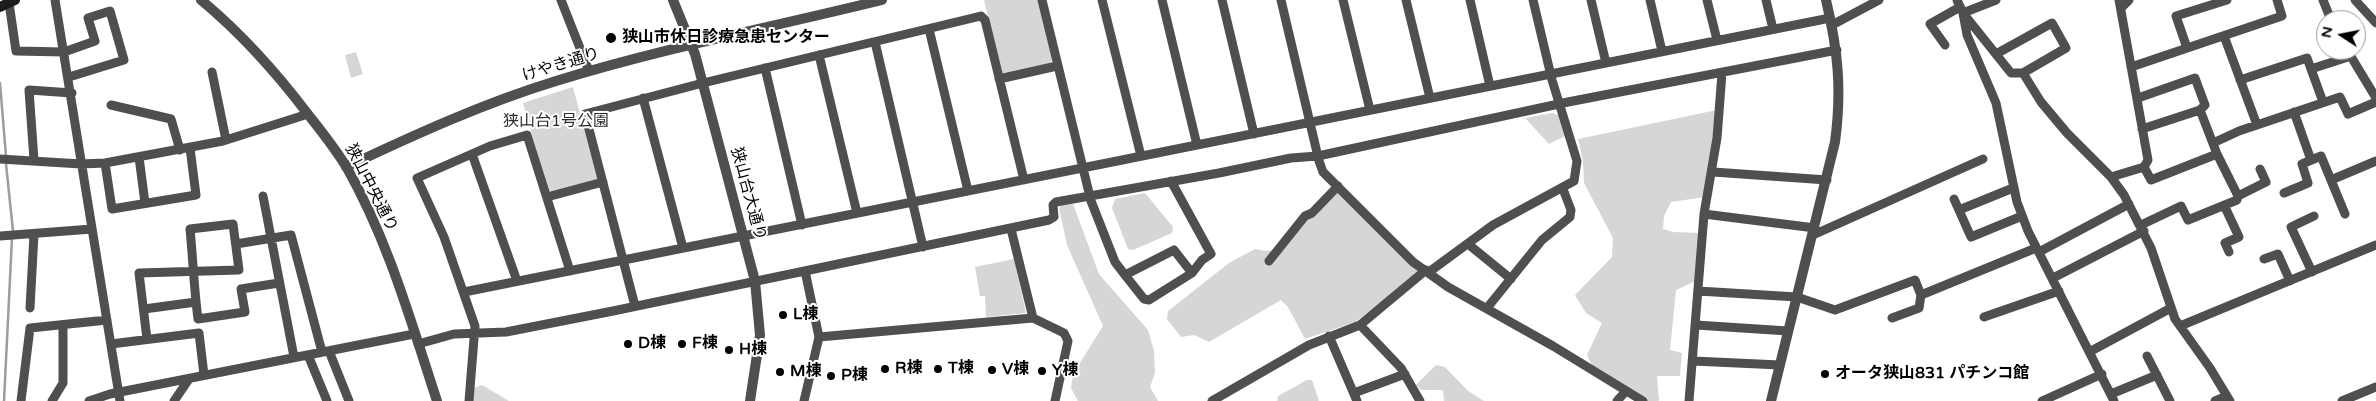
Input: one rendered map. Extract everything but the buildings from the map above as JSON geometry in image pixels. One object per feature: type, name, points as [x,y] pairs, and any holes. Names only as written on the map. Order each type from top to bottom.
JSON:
[{"type":"street","points":[[55,0],[72,93],[81,164],[120,397]]},
{"type":"street","name":"狭山中央通り","points":[[201,0],[251,45],[277,73],[346,167],[385,250],[437,401]]},
{"type":"street","points":[[561,0],[590,71]]},
{"type":"street","name":"狭山台大通り","points":[[673,0],[691,44],[703,82],[755,281],[760,335],[750,401]]},
{"type":"street","name":"けやき通り","points":[[346,167],[460,116],[590,71],[691,44],[882,0]]},
{"type":"street","points":[[1044,0],[1089,196],[1115,262],[1144,299],[1149,300],[1192,274],[1202,260],[1211,254],[1170,181]]},
{"type":"street","points":[[1102,0],[1141,156]]},
{"type":"street","points":[[1162,0],[1197,145]]},
{"type":"street","points":[[1222,0],[1254,134]]},
{"type":"street","points":[[1281,0],[1323,172],[1414,262],[1448,286],[1641,401]]},
{"type":"street","points":[[1343,0],[1370,110]]},
{"type":"street","points":[[1406,0],[1430,98]]},
{"type":"street","points":[[1470,0],[1490,86]]},
{"type":"street","points":[[1212,401],[1286,358],[1329,336],[1360,325],[1428,271],[1493,225],[1563,189],[1574,181],[1577,161],[1559,104],[1533,0]]},
{"type":"street","points":[[1591,0],[1606,63]]},
{"type":"street","points":[[1650,0],[1662,51]]},
{"type":"street","points":[[1707,0],[1717,40]]},
{"type":"street","points":[[1766,0],[1773,30]]},
{"type":"street","points":[[1771,401],[1827,180],[1839,112],[1840,92],[1837,50],[1826,0]]},
{"type":"street","points":[[464,292],[1717,40],[1831,21],[1880,0]]},
{"type":"street","points":[[1945,46],[1930,24],[1960,7],[1996,0]]},
{"type":"street","points":[[2111,178],[2144,167],[2148,160],[2120,4],[2129,0]]},
{"type":"street","points":[[2187,48],[2176,16],[2200,4],[2227,0]]},
{"type":"street","points":[[2132,67],[2282,16],[2277,0]]},
{"type":"street","points":[[2355,0],[2376,23]]},
{"type":"street","points":[[8,3],[16,51],[64,52],[95,42],[88,18],[110,11],[124,60],[69,77]]},
{"type":"street","points":[[1960,7],[2011,74],[2023,73],[2066,48],[2052,23],[1996,54]]},
{"type":"street","points":[[1960,7],[1967,34],[1996,103],[2013,188],[2022,216],[2113,397],[2157,375]]},
{"type":"street","points":[[635,306],[584,114],[703,82],[982,16],[1024,180]]},
{"type":"street","points":[[929,28],[968,191]]},
{"type":"street","points":[[2224,36],[2257,125]]},
{"type":"street","points":[[874,42],[923,247]]},
{"type":"street","points":[[89,401],[120,397],[204,375],[326,352],[454,334],[506,332],[1011,229],[1052,219],[1054,215],[1052,205],[1055,203],[1290,158],[1318,156],[1559,104],[1837,50]]},
{"type":"street","points":[[819,55],[857,214]]},
{"type":"street","points":[[2240,80],[2307,58],[2323,102]]},
{"type":"street","points":[[2311,69],[2332,60]]},
{"type":"street","points":[[2353,60],[2376,98]]},
{"type":"street","points":[[999,79],[1058,66]]},
{"type":"street","points":[[765,68],[802,224]]},
{"type":"street","points":[[212,72],[226,140]]},
{"type":"street","points":[[1689,401],[1704,214],[1713,172],[1722,73]]},
{"type":"street","points":[[2023,73],[2041,102],[2067,133],[2111,178],[2129,204],[2143,228],[2171,308],[2180,326],[2228,398],[2215,401]]},
{"type":"street","points":[[2138,98],[2195,78],[2205,105],[2200,110],[2142,129]]},
{"type":"street","points":[[34,160],[29,90],[72,93]]},
{"type":"street","points":[[2213,143],[2257,125],[2340,97],[2348,114],[2376,102]]},
{"type":"street","points":[[643,98],[683,248]]},
{"type":"street","points":[[111,104],[171,119],[180,150]]},
{"type":"street","points":[[2200,110],[2217,154],[2238,196]]},
{"type":"street","points":[[2294,112],[2311,160]]},
{"type":"street","points":[[0,159],[81,164],[105,163],[226,140],[308,114]]},
{"type":"street","points":[[469,401],[475,333],[464,292],[444,237],[417,178],[472,154],[527,134],[570,271]]},
{"type":"street","points":[[105,163],[112,209],[196,195],[190,148]]},
{"type":"street","points":[[472,154],[517,281]]},
{"type":"street","points":[[2144,167],[2151,180],[2217,154]]},
{"type":"street","points":[[2284,194],[2308,183],[2302,164],[2321,156],[2345,214]]},
{"type":"street","points":[[139,157],[145,203]]},
{"type":"street","points":[[1704,214],[1814,232],[1983,159]]},
{"type":"street","points":[[2331,180],[2376,161]]},
{"type":"street","points":[[2052,278],[2181,206],[2188,220],[2236,200],[2238,196],[2266,182],[2260,169]]},
{"type":"street","points":[[1713,172],[1827,180]]},
{"type":"street","points":[[547,197],[603,182]]},
{"type":"street","points":[[1269,261],[1305,216],[1312,213],[1338,186]]},
{"type":"street","points":[[1959,210],[2013,188]]},
{"type":"street","points":[[1487,308],[1542,240],[1570,217],[1571,210],[1563,189]]},
{"type":"street","points":[[263,196],[294,358]]},
{"type":"street","points":[[1954,199],[1971,237],[2022,216]]},
{"type":"street","points":[[1921,295],[2038,250],[2129,204]]},
{"type":"street","points":[[2224,205],[2239,237],[2225,243],[2229,252]]},
{"type":"street","points":[[2312,272],[2290,227],[2314,216]]},
{"type":"street","points":[[147,339],[139,273],[194,272],[239,270],[233,224],[190,229],[194,272],[196,302],[204,375]]},
{"type":"street","points":[[0,236],[92,229]]},
{"type":"street","points":[[1011,229],[1033,318]]},
{"type":"street","points":[[30,308],[34,234]]},
{"type":"street","points":[[236,244],[291,235],[326,352],[349,401]]},
{"type":"street","points":[[1468,244],[1511,279]]},
{"type":"street","points":[[2180,326],[2376,245]]},
{"type":"street","points":[[1125,275],[1174,250],[1192,274]]},
{"type":"street","points":[[2264,259],[2278,254],[2290,281]]},
{"type":"street","points":[[804,401],[819,337],[805,270]]},
{"type":"street","points":[[1698,291],[1797,297],[1835,310],[1915,280],[1921,295],[1919,308],[1892,318]]},
{"type":"street","points":[[198,318],[245,312],[242,289],[279,284]]},
{"type":"street","points":[[1984,317],[2059,291]]},
{"type":"street","points":[[144,309],[196,302]]},
{"type":"street","points":[[2091,352],[2171,308]]},
{"type":"street","points":[[819,337],[1033,318],[1064,333],[1068,341],[1055,401]]},
{"type":"street","points":[[21,401],[30,328],[107,320]]},
{"type":"street","points":[[52,401],[63,383],[63,325]]},
{"type":"street","points":[[1360,325],[1405,374],[1420,401]]},
{"type":"street","points":[[1696,325],[1788,331]]},
{"type":"street","points":[[111,344],[199,333]]},
{"type":"street","points":[[1329,336],[1355,397],[1405,374]]},
{"type":"street","points":[[308,355],[327,401]]},
{"type":"street","points":[[2147,356],[2170,401]]},
{"type":"street","points":[[1693,361],[1780,365]]},
{"type":"street","points":[[2042,401],[2102,374]]},
{"type":"street","points":[[174,401],[189,379]]},
{"type":"street","points":[[2342,401],[2376,387]]},
{"type":"street","points":[[1617,401],[1626,391]]},
{"type":"green space","points":[[984,0],[1038,0],[1052,60],[1050,64],[1004,75],[1001,72]]},
{"type":"green space","points":[[356,52],[363,74],[351,78],[345,55]]},
{"type":"green space","name":"狭山台1号公園","points":[[573,87],[597,178],[595,181],[552,192],[548,190],[523,103]]},
{"type":"green space","points":[[1717,110],[1705,197],[1671,202],[1664,216],[1663,229],[1673,232],[1699,233],[1696,281],[1676,290],[1670,350],[1682,353],[1680,376],[1657,376],[1659,401],[1647,401],[1594,369],[1587,355],[1602,323],[1586,313],[1575,295],[1612,257],[1613,238],[1584,183],[1583,161],[1578,139]]},
{"type":"green space","points":[[1552,113],[1559,115],[1567,135],[1549,144],[1525,118]]},
{"type":"green space","points":[[1338,192],[1419,273],[1355,322],[1305,339],[1288,307],[1281,300],[1209,342],[1194,335],[1181,337],[1167,319],[1168,311],[1229,263],[1255,249],[1266,251],[1283,250],[1308,218]]},
{"type":"green space","points":[[1145,193],[1173,227],[1172,233],[1133,250],[1128,249],[1112,208],[1115,199]]},
{"type":"green space","points":[[1073,204],[1099,274],[1148,330],[1154,351],[1155,373],[1150,387],[1158,401],[1078,401],[1071,388],[1073,374],[1103,326],[1067,245],[1059,208],[1061,205]]},
{"type":"green space","points":[[1014,259],[1026,313],[986,317],[985,296],[980,296],[975,267]]},
{"type":"green space","points":[[1436,365],[1445,367],[1468,391],[1484,401],[1444,401],[1443,390],[1421,390],[1416,385]]},
{"type":"green space","points":[[1307,380],[1312,380],[1319,401],[1277,401],[1278,396]]},
{"type":"green space","points":[[482,385],[509,401],[473,401],[474,388]]},
{"type":"waterway","points":[[0,83],[6,156]]},
{"type":"waterway","points":[[6,164],[13,231]]},
{"type":"waterway","points":[[4,401],[12,238]]},
{"type":"place","name":"狭山市休日診療急患センター","points":[[611,38]]},
{"type":"place","name":"L棟","points":[[783,315]]},
{"type":"place","name":"D棟","points":[[628,344]]},
{"type":"place","name":"F棟","points":[[682,344]]},
{"type":"place","name":"H棟","points":[[729,350]]},
{"type":"place","name":"R棟","points":[[885,369]]},
{"type":"place","name":"T棟","points":[[938,369]]},
{"type":"place","name":"V棟","points":[[992,370]]},
{"type":"place","name":"Y棟","points":[[1042,371]]},
{"type":"place","name":"M棟","points":[[780,372]]},
{"type":"place","name":"オータ狭山831 パチンコ館","points":[[1825,374]]},
{"type":"place","name":"P棟","points":[[831,376]]}]
